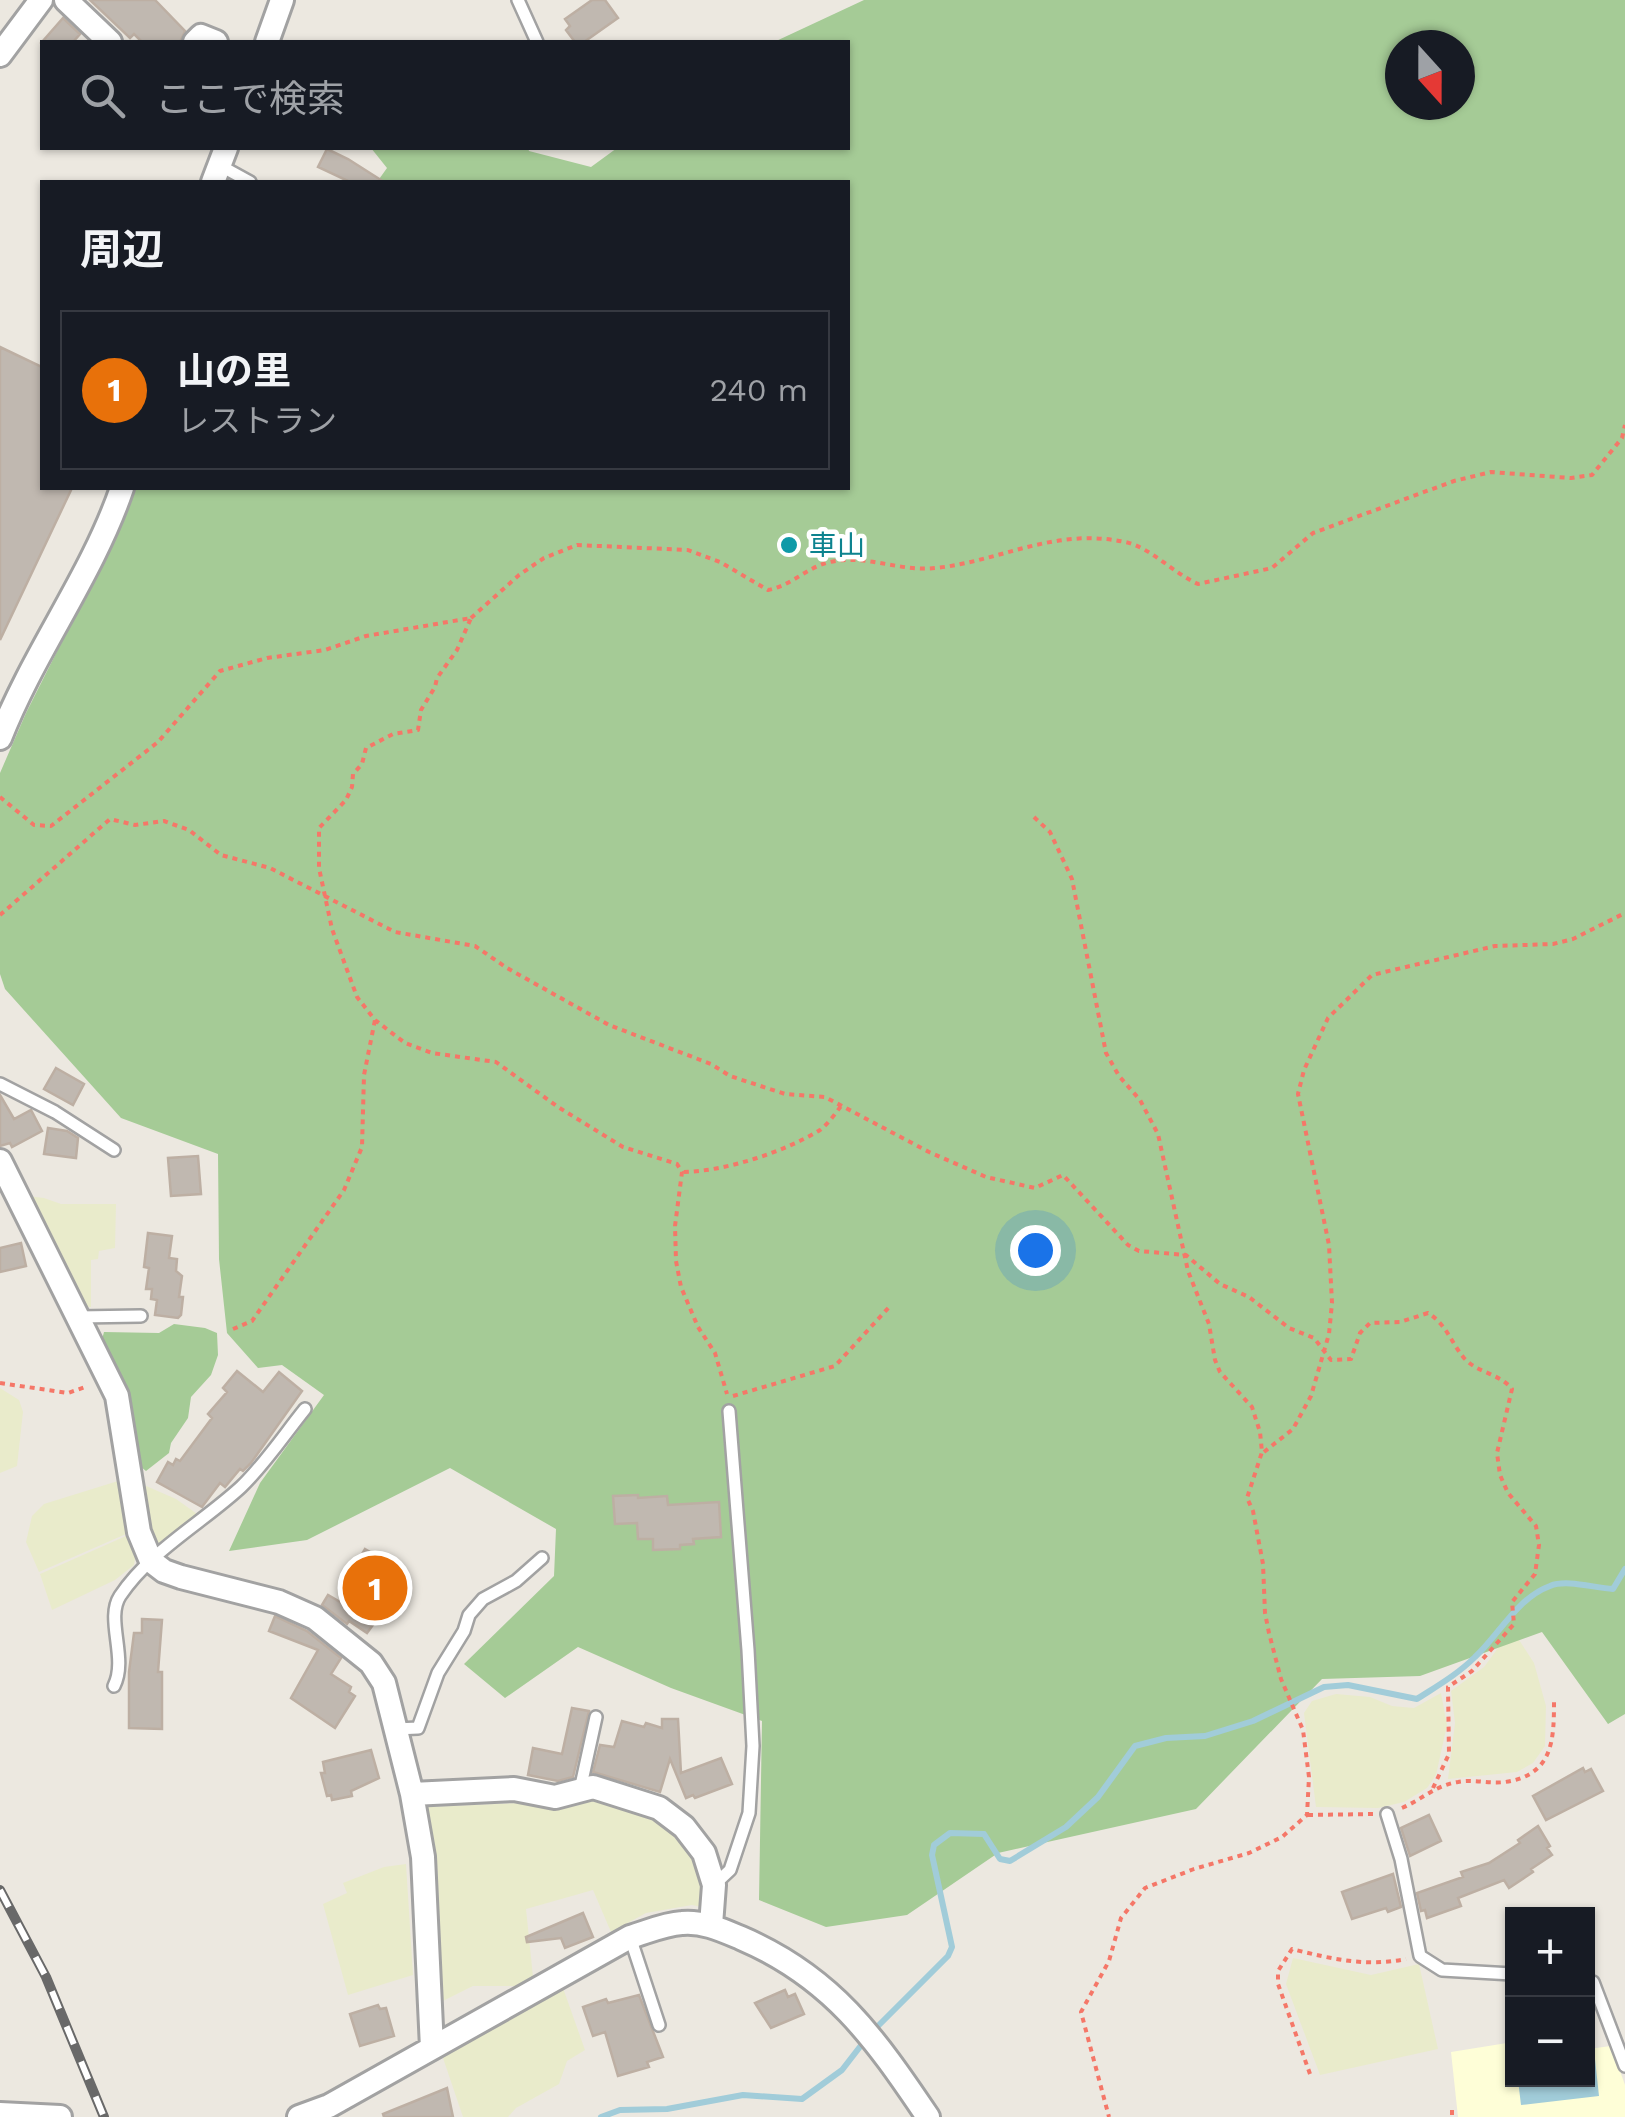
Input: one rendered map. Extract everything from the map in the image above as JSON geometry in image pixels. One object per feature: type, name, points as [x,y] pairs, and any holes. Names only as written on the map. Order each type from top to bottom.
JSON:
[{"type":"street","points":[[0,55],[41,0]]},
{"type":"street","points":[[66,0],[108,40]]},
{"type":"street","points":[[268,40],[282,0]]},
{"type":"street","points":[[0,738],[14,702],[109,525],[121,490]]},
{"type":"street","points":[[0,1161],[122,1411],[139,1532],[151,1561],[180,1577],[279,1602],[333,1630],[372,1663],[384,1683],[412,1794],[428,1910],[432,2048]]},
{"type":"street","points":[[412,1794],[514,1789],[555,1796],[592,1786],[659,1808],[684,1828],[704,1854],[714,1885],[712,1925]]},
{"type":"street","points":[[298,2117],[329,2106],[630,1937],[684,1922],[712,1925],[772,1951],[824,1987],[856,2017],[928,2117]]},
{"type":"street","points":[[0,2114],[60,2117]]},
{"type":"lane","points":[[518,0],[536,40]]},
{"type":"lane","points":[[219,165],[246,180]]},
{"type":"lane","points":[[0,1084],[55,1112],[114,1150]]},
{"type":"lane","points":[[78,1317],[141,1316]]},
{"type":"lane","points":[[114,1686],[121,1673],[117,1599],[151,1561],[244,1484],[305,1408]]},
{"type":"lane","points":[[714,1885],[730,1870],[749,1813],[753,1746],[728,1411]]},
{"type":"lane","points":[[396,1729],[418,1728],[438,1673],[464,1631],[468,1615],[483,1598],[516,1582],[542,1558]]},
{"type":"lane","points":[[580,1790],[596,1717]]},
{"type":"lane","points":[[1387,1814],[1420,1956],[1442,1970],[1505,1974]]},
{"type":"lane","points":[[630,1937],[659,2025]]},
{"type":"lane","points":[[1595,1987],[1625,2066]]},
{"type":"path","points":[[890,1305],[835,1366],[728,1398],[715,1353],[698,1327],[678,1274],[675,1226],[682,1172],[677,1164],[623,1147],[496,1062],[432,1053],[406,1043],[375,1020],[358,997],[332,929],[319,868],[319,828],[346,800],[366,748],[392,734],[418,730],[421,710],[436,688],[437,678],[458,650],[470,618],[519,574],[544,558],[578,545],[688,550],[720,562],[768,590],[780,588],[824,563],[852,558],[908,568],[937,568],[1026,545],[1068,539],[1106,540],[1128,542],[1198,584],[1272,568],[1313,533],[1454,481],[1491,472],[1552,478],[1592,475],[1622,438],[1625,424]]},
{"type":"path","points":[[0,798],[34,824],[51,826],[158,742],[220,671],[267,658],[325,650],[366,636],[470,618]]},
{"type":"path","points":[[1034,817],[1050,832],[1072,879],[1106,1054],[1140,1100],[1158,1134],[1186,1255],[1210,1324],[1215,1360],[1220,1372],[1252,1407],[1260,1432],[1262,1452],[1247,1498],[1263,1564],[1269,1633],[1281,1678],[1303,1730],[1309,1777],[1308,1815]]},
{"type":"path","points":[[0,915],[110,820],[135,826],[164,821],[189,830],[222,855],[270,868],[394,932],[475,946],[609,1025],[711,1064],[730,1076],[784,1094],[825,1097],[929,1152],[986,1176],[1035,1188],[1063,1175],[1128,1246],[1139,1251],[1186,1255],[1220,1284],[1250,1297],[1289,1328],[1314,1338],[1330,1360],[1351,1358],[1360,1333],[1370,1324],[1400,1322],[1428,1314],[1441,1321],[1464,1358],[1475,1368],[1490,1372],[1512,1389],[1497,1453],[1508,1493],[1536,1526],[1539,1545],[1535,1574],[1512,1602],[1514,1624],[1472,1671],[1448,1687],[1449,1754],[1433,1788],[1418,1801],[1387,1814],[1308,1815],[1282,1837],[1249,1853],[1145,1888],[1120,1918],[1109,1961],[1080,2012],[1110,2117]]},
{"type":"path","points":[[1262,1452],[1277,1445],[1292,1430],[1311,1396],[1329,1334],[1329,1245],[1298,1094],[1304,1070],[1328,1018],[1372,976],[1496,946],[1553,944],[1573,939],[1625,914]]},
{"type":"path","points":[[234,1329],[252,1321],[344,1190],[362,1147],[364,1075],[375,1020]]},
{"type":"path","points":[[682,1172],[734,1165],[776,1148],[823,1128],[841,1106]]},
{"type":"path","points":[[0,1383],[68,1393],[108,1379]]},
{"type":"path","points":[[1433,1788],[1458,1782],[1505,1782],[1532,1773],[1552,1750],[1554,1699]]},
{"type":"path","points":[[1310,2074],[1278,1984],[1278,1971],[1292,1949],[1340,1962],[1377,1965],[1420,1956]]},
{"type":"shaded area","points":[[864,0],[1625,0],[1625,1714],[1608,1724],[1542,1632],[1420,1676],[1322,1679],[1196,1809],[998,1853],[907,1915],[826,1927],[759,1900],[762,1721],[671,1688],[578,1647],[505,1698],[464,1664],[554,1576],[556,1529],[450,1468],[307,1540],[229,1551],[260,1483],[324,1395],[282,1365],[258,1368],[227,1333],[219,1259],[218,1154],[121,1118],[5,989],[0,974],[0,773],[116,534],[131,490],[850,490],[850,180],[378,180],[387,168],[373,150],[529,151],[591,167],[614,150],[850,150],[850,40],[778,40]]},
{"type":"shaded area","points":[[27,1196],[61,1204],[116,1204],[115,1248],[99,1251],[98,1259],[91,1260],[91,1307],[82,1307]]},
{"type":"shaded area","points":[[174,1324],[217,1333],[218,1355],[211,1375],[191,1397],[188,1418],[171,1443],[169,1453],[146,1471],[136,1463],[101,1343],[104,1332],[159,1333]]},
{"type":"shaded area","points":[[0,1388],[19,1400],[23,1412],[17,1466],[0,1473]]},
{"type":"shaded area","points":[[118,1481],[126,1534],[39,1572],[26,1542],[32,1516],[44,1504]]},
{"type":"shaded area","points":[[137,1482],[176,1499],[200,1516],[156,1550],[144,1527]]},
{"type":"shaded area","points":[[126,1536],[136,1553],[134,1565],[115,1580],[52,1610],[40,1574]]},
{"type":"shaded area","points":[[1512,1629],[1534,1663],[1546,1706],[1545,1746],[1533,1763],[1517,1772],[1448,1779],[1455,1723],[1451,1691],[1484,1667]]},
{"type":"shaded area","points":[[1441,1693],[1447,1725],[1436,1775],[1427,1788],[1404,1802],[1378,1808],[1316,1807],[1304,1713],[1312,1701],[1336,1694],[1370,1697],[1392,1706],[1414,1708]]},
{"type":"shaded area","points":[[591,1800],[640,1814],[670,1829],[702,1870],[706,1908],[692,1905],[646,1913],[611,1932],[593,1890],[526,1909],[533,1977],[517,1986],[473,1986],[443,2001],[437,1863],[427,1807],[519,1803],[576,1806]]},
{"type":"shaded area","points":[[406,1864],[413,1975],[348,1995],[323,1904],[347,1893],[343,1883],[384,1867]]},
{"type":"shaded area","points":[[1293,1958],[1371,1975],[1419,1964],[1438,2049],[1320,2075],[1286,1984]]},
{"type":"shaded area","points":[[563,1988],[585,2050],[567,2061],[559,2084],[516,2108],[508,2117],[463,2117],[442,2055]]},
{"type":"shaded area","points":[[1505,2043],[1505,2087],[1595,2087],[1595,2048],[1611,2046],[1625,2085],[1625,2117],[1458,2117],[1451,2052]]},
{"type":"water","points":[[1595,2059],[1599,2096],[1521,2105],[1519,2087],[1595,2087]]},
{"type":"building","points":[[90,0],[155,0],[185,31],[181,40],[140,40],[134,34],[130,38]]},
{"type":"building","points":[[592,0],[605,0],[618,18],[587,40],[574,40],[566,30],[570,26],[565,19]]},
{"type":"building","points":[[63,18],[80,34],[75,40],[44,40]]},
{"type":"building","points":[[329,150],[381,180],[346,180],[318,167]]},
{"type":"building","points":[[0,347],[40,366],[40,490],[71,490],[0,640]]},
{"type":"building","points":[[56,1068],[84,1084],[73,1105],[44,1089]]},
{"type":"building","points":[[0,1095],[14,1119],[31,1110],[42,1131],[12,1147],[10,1143],[0,1146]]},
{"type":"building","points":[[48,1128],[67,1131],[78,1138],[76,1158],[44,1154]]},
{"type":"building","points":[[198,1156],[201,1194],[171,1196],[168,1158]]},
{"type":"building","points":[[148,1233],[172,1236],[169,1258],[177,1259],[176,1271],[182,1276],[178,1318],[155,1315],[157,1300],[151,1299],[152,1289],[146,1289],[149,1268],[144,1267]]},
{"type":"building","points":[[21,1243],[26,1266],[0,1272],[0,1248]]},
{"type":"building","points":[[237,1371],[263,1392],[279,1372],[302,1391],[251,1463],[243,1471],[240,1469],[225,1487],[220,1483],[202,1507],[157,1482],[168,1462],[173,1465],[176,1459],[180,1461],[212,1418],[208,1414],[227,1392],[223,1388]]},
{"type":"building","points":[[613,1496],[667,1496],[668,1505],[719,1502],[721,1537],[693,1539],[694,1544],[680,1545],[680,1549],[653,1550],[653,1539],[638,1539],[637,1523],[615,1524]]},
{"type":"building","points":[[365,1549],[401,1570],[388,1597],[392,1599],[367,1633],[322,1605],[328,1595],[347,1606],[367,1572],[355,1566]]},
{"type":"building","points":[[275,1616],[307,1631],[341,1658],[331,1674],[351,1687],[349,1692],[355,1696],[335,1728],[291,1698],[318,1650],[269,1631]]},
{"type":"building","points":[[142,1619],[162,1620],[158,1672],[162,1672],[162,1729],[129,1728],[129,1672],[134,1633],[142,1633]]},
{"type":"building","points":[[572,1708],[589,1711],[573,1777],[558,1781],[528,1775],[533,1748],[562,1754]]},
{"type":"building","points":[[662,1719],[678,1719],[681,1773],[721,1758],[732,1784],[686,1798],[670,1759],[660,1792],[593,1772],[600,1745],[614,1747],[622,1721],[662,1728]]},
{"type":"building","points":[[371,1750],[379,1778],[351,1791],[352,1796],[332,1800],[331,1795],[327,1796],[321,1773],[325,1773],[323,1762]]},
{"type":"building","points":[[1583,1768],[1585,1772],[1591,1769],[1603,1791],[1546,1820],[1533,1796]]},
{"type":"building","points":[[1429,1815],[1441,1841],[1410,1856],[1401,1828]]},
{"type":"building","points":[[1538,1826],[1552,1855],[1531,1869],[1533,1872],[1509,1888],[1504,1880],[1458,1898],[1461,1906],[1427,1918],[1425,1910],[1421,1911],[1417,1893],[1489,1863]]},
{"type":"building","points":[[1393,1874],[1401,1907],[1352,1919],[1342,1892]]},
{"type":"building","points":[[583,1913],[593,1937],[565,1948],[561,1938],[527,1942],[526,1937]]},
{"type":"building","points":[[785,1990],[788,1997],[795,1994],[804,2014],[771,2028],[755,2003]]},
{"type":"building","points":[[639,1995],[663,2057],[647,2062],[649,2067],[618,2076],[605,2032],[593,2036],[583,2007],[606,1999],[608,2003]]},
{"type":"building","points":[[378,2005],[380,2009],[386,2008],[394,2036],[360,2046],[350,2014]]},
{"type":"building","points":[[447,2088],[453,2117],[384,2117],[383,2114]]},
{"type":"waterway","points":[[874,2030],[948,1956],[952,1947],[932,1855],[934,1845],[950,1833],[984,1834],[1000,1859],[1010,1861],[1066,1827],[1098,1797],[1135,1746],[1166,1738],[1205,1736],[1253,1721],[1324,1687],[1348,1685],[1417,1699],[1468,1663],[1518,1608],[1538,1592],[1564,1583],[1613,1589],[1625,1569]]},
{"type":"waterway","points":[[601,2117],[620,2110],[667,2109],[743,2095],[802,2099],[842,2070],[866,2039]]},
{"type":"railway","points":[[0,1890],[46,1977],[104,2117]]},
{"type":"place","name":"車山","points":[[789,545]]},
{"type":"place","name":"山の里","points":[[375,1588]]}]
